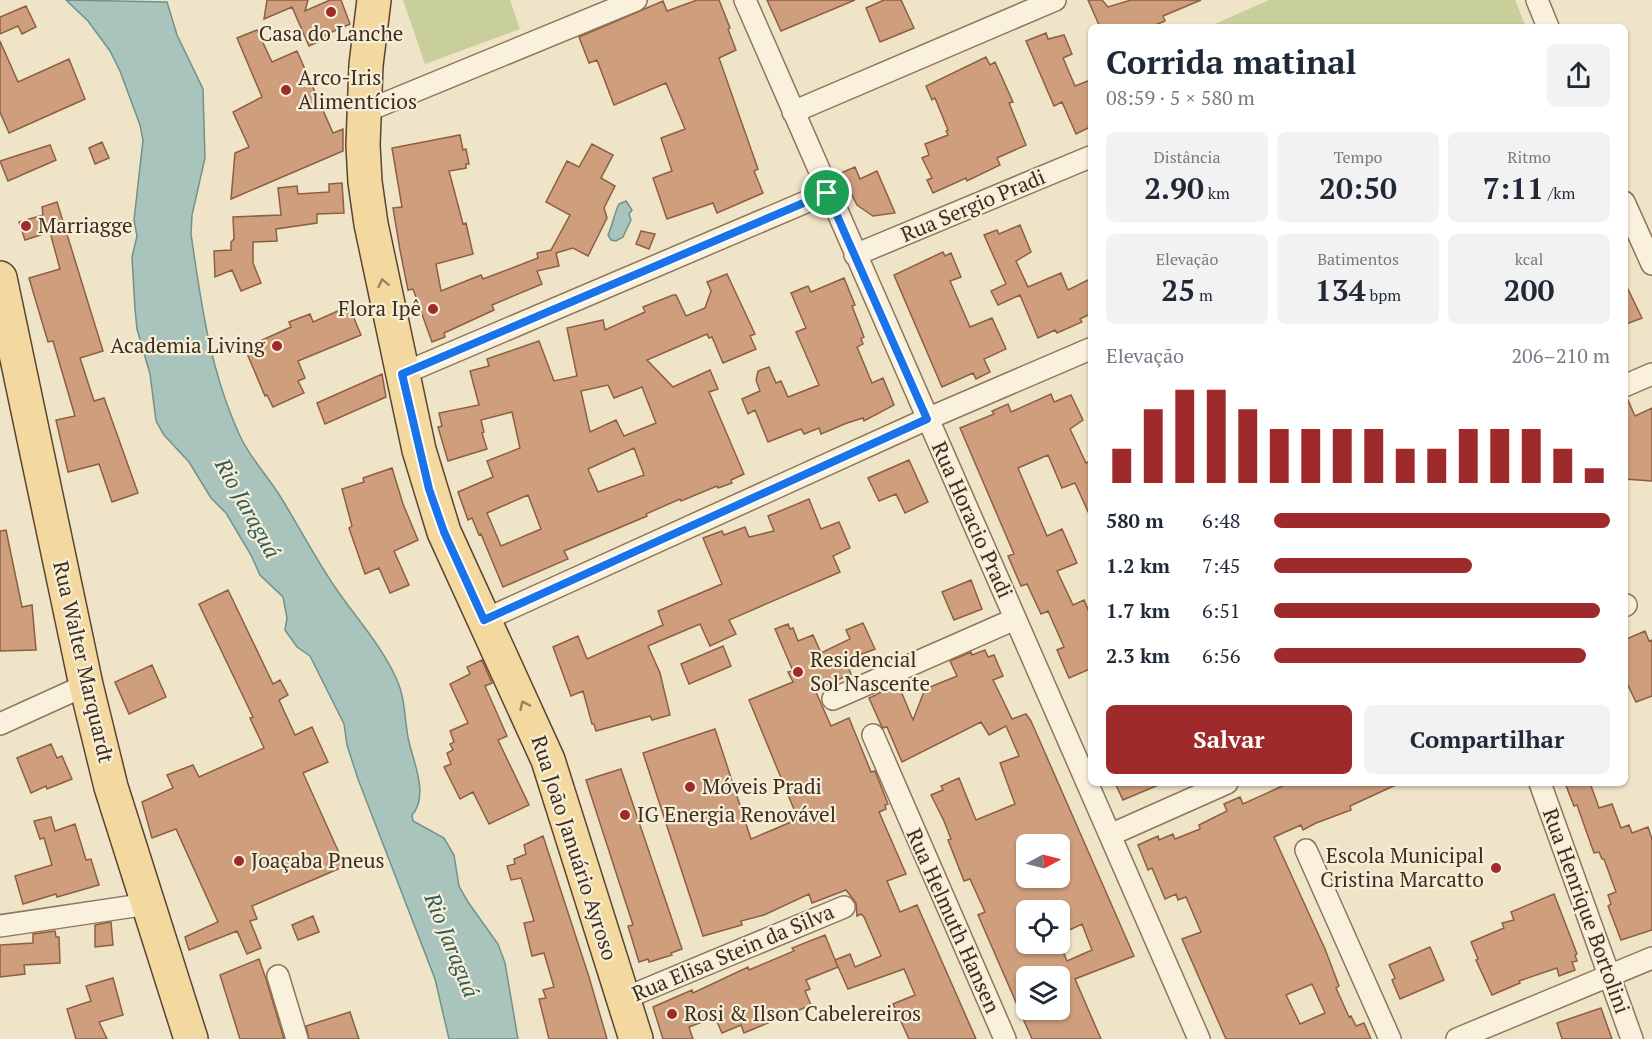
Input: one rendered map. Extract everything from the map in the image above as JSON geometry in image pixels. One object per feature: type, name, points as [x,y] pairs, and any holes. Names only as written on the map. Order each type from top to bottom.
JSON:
[{"type":"main road","name":"Rua João Januário Ayroso","points":[[375,0],[366,65],[363,112],[364,155],[371,224],[429,489],[444,532],[548,760],[636,1039]]},
{"type":"main road","name":"Rua Walter Marquardt","points":[[0,279],[86,685],[111,787],[191,1039]]},
{"type":"street","points":[[363,112],[636,0]]},
{"type":"street","name":"Rua Horacio Pradi","points":[[745,0],[827,193],[1088,784]]},
{"type":"street","points":[[793,112],[1055,0]]},
{"type":"street","points":[[1537,0],[1547,24]]},
{"type":"street","name":"Rua Sergio Pradi","points":[[855,255],[1088,158]]},
{"type":"street","points":[[402,374],[827,193]]},
{"type":"street","points":[[1628,211],[1652,264]]},
{"type":"street","points":[[484,620],[927,419],[1088,355]]},
{"type":"street","points":[[1628,384],[1652,374]]},
{"type":"street","points":[[911,650],[1013,612]]},
{"type":"street","points":[[833,699],[1013,612]]},
{"type":"street","points":[[0,724],[86,685]]},
{"type":"street","name":"Rua Helmuth Hansen","points":[[873,735],[1005,1039]]},
{"type":"street","name":"Rua Horacio Pradi","points":[[1089,786],[1199,1039]]},
{"type":"street","points":[[1110,835],[1220,786]]},
{"type":"street","name":"Rua Henrique Bortolini","points":[[1541,786],[1632,1039]]},
{"type":"street","points":[[1306,850],[1390,1039]]},
{"type":"street","points":[[0,926],[148,904]]},
{"type":"street","name":"Rua Elisa Stein da Silva","points":[[623,999],[843,907]]},
{"type":"street","points":[[1457,1039],[1652,958]]},
{"type":"street","points":[[278,976],[297,1039]]},
{"type":"green space","points":[[403,0],[510,0],[520,29],[425,64]]},
{"type":"green space","points":[[1269,0],[1515,0],[1525,24],[1215,24]]},
{"type":"water","name":"Rio Jaraguá","points":[[66,0],[167,2],[177,35],[203,89],[205,158],[192,215],[191,234],[203,311],[221,387],[240,436],[249,452],[280,496],[331,581],[378,646],[397,680],[419,779],[419,799],[412,815],[413,821],[444,838],[454,855],[459,886],[498,944],[505,963],[518,1039],[449,1039],[435,979],[358,779],[347,745],[344,724],[310,656],[297,647],[285,630],[287,618],[283,597],[260,575],[226,513],[211,498],[189,462],[164,435],[156,421],[150,374],[137,329],[132,257],[137,236],[134,220],[143,140],[140,125],[110,51],[88,21]]},
{"type":"water","points":[[626,201],[632,210],[629,214],[631,220],[623,237],[616,241],[611,240],[608,235],[617,208],[619,204]]},
{"type":"building","points":[[267,0],[308,0],[305,11],[330,0],[341,0],[350,24],[325,35],[327,38],[309,46],[292,7],[264,19]]},
{"type":"building","points":[[697,0],[719,0],[730,28],[728,29],[736,50],[719,58],[758,169],[754,171],[763,193],[717,213],[713,203],[667,219],[653,178],[672,171],[661,138],[685,129],[666,83],[614,105],[597,60],[589,63],[579,37],[663,1],[667,11]]},
{"type":"building","points":[[767,0],[855,0],[781,31]]},
{"type":"building","points":[[884,0],[901,0],[914,28],[880,42],[866,8]]},
{"type":"building","points":[[1088,0],[1102,0],[1108,7],[1131,0],[1201,0],[1163,16],[1165,21],[1158,24],[1099,24]]},
{"type":"building","points":[[26,6],[36,27],[22,34],[18,26],[0,34],[0,17]]},
{"type":"building","points":[[257,30],[272,62],[297,51],[333,133],[343,129],[343,151],[231,199],[235,153],[249,147],[233,112],[262,97],[237,38]]},
{"type":"building","points":[[1046,33],[1048,39],[1064,35],[1072,54],[1063,58],[1075,86],[1088,81],[1088,128],[1076,134],[1062,102],[1054,106],[1026,41]]},
{"type":"building","points":[[0,41],[18,82],[69,59],[85,99],[9,133],[0,112]]},
{"type":"building","points":[[986,57],[990,65],[995,62],[1013,102],[1009,103],[1026,145],[997,158],[1000,165],[967,181],[966,178],[933,193],[927,180],[932,178],[922,158],[929,155],[925,144],[948,135],[946,131],[948,130],[935,98],[932,100],[926,86]]},
{"type":"building","points":[[460,135],[469,164],[466,164],[466,168],[449,171],[463,224],[466,223],[473,254],[436,264],[441,291],[481,275],[483,279],[538,258],[537,253],[551,250],[570,215],[546,202],[567,161],[579,167],[592,144],[613,155],[601,178],[615,186],[604,208],[607,218],[588,256],[573,248],[556,253],[559,266],[537,271],[542,284],[492,305],[494,310],[444,333],[445,337],[432,342],[413,289],[408,290],[393,208],[402,207],[392,148]]},
{"type":"building","points":[[102,142],[109,158],[95,164],[89,148]]},
{"type":"building","points":[[50,145],[56,160],[8,181],[0,161]]},
{"type":"building","points":[[855,167],[860,179],[877,171],[895,213],[873,216],[857,205],[841,173]]},
{"type":"building","points":[[342,183],[344,213],[317,214],[317,223],[276,229],[277,241],[253,242],[253,263],[261,283],[241,291],[232,270],[215,277],[214,251],[231,250],[231,242],[234,239],[233,217],[281,215],[278,188],[297,186],[298,194],[329,192],[329,184]]},
{"type":"building","points":[[57,202],[103,351],[80,358],[94,401],[104,398],[138,493],[112,502],[99,464],[68,472],[56,420],[75,416],[53,341],[48,342],[29,278],[60,269],[50,232],[25,240],[19,222],[43,215],[42,207]]},
{"type":"building","points":[[1020,225],[1031,252],[1016,261],[1028,287],[1061,273],[1068,290],[1088,280],[1088,315],[1080,319],[1082,322],[1038,338],[1020,295],[998,305],[991,291],[1006,284],[984,235],[997,230],[999,234]]},
{"type":"building","points":[[641,231],[655,234],[649,249],[636,244]]},
{"type":"building","points":[[943,252],[945,256],[951,253],[961,277],[950,281],[970,327],[992,318],[1006,349],[984,359],[990,372],[976,379],[973,373],[942,387],[894,275]]},
{"type":"building","points":[[727,274],[755,334],[750,336],[756,349],[723,363],[712,337],[709,338],[707,334],[647,360],[673,387],[710,370],[718,389],[709,392],[744,474],[731,480],[732,483],[718,488],[717,486],[681,501],[680,499],[646,514],[647,516],[564,551],[568,559],[503,587],[481,534],[479,535],[472,518],[468,520],[458,492],[493,477],[487,461],[520,448],[512,412],[481,420],[487,449],[448,461],[438,427],[442,426],[439,413],[479,405],[470,371],[489,366],[487,359],[539,341],[554,381],[577,376],[567,328],[603,320],[605,330],[645,312],[643,307],[673,295],[676,295],[686,316],[705,308],[711,291],[707,282]],"holes":[[[608,385],[614,398],[642,387],[656,423],[624,436],[616,420],[590,432],[581,391]],[[634,448],[644,475],[598,492],[588,469]],[[528,495],[541,529],[501,546],[487,513]]]},
{"type":"building","points":[[844,278],[864,337],[861,339],[863,344],[857,347],[872,383],[883,378],[894,405],[864,421],[863,418],[821,434],[819,428],[804,434],[801,429],[768,442],[755,410],[748,414],[742,399],[760,391],[756,380],[758,371],[769,367],[776,383],[781,381],[788,397],[819,385],[796,332],[806,328],[791,293],[808,286],[811,292]]},
{"type":"building","points":[[1628,289],[1642,318],[1628,323]]},
{"type":"building","points":[[349,306],[361,335],[298,361],[305,378],[298,381],[304,393],[273,407],[267,395],[265,396],[246,351],[260,344],[260,341],[291,327],[289,322],[310,314],[313,322]]},
{"type":"building","points":[[382,374],[386,397],[325,424],[317,403]]},
{"type":"building","points":[[1051,394],[1054,402],[1071,395],[1083,420],[1070,429],[1086,463],[1088,462],[1088,512],[1075,483],[1062,488],[1048,455],[1018,468],[1047,536],[1062,529],[1077,563],[1057,571],[1073,605],[1084,600],[1088,609],[1088,670],[1069,678],[1057,650],[1064,647],[1048,611],[1041,614],[1027,584],[1021,586],[1008,556],[1014,554],[960,428],[994,414],[992,411],[1008,404],[1011,412]]},
{"type":"building","points":[[1628,400],[1635,416],[1652,408],[1652,481],[1628,479]]},
{"type":"building","points":[[909,460],[928,502],[905,513],[896,494],[879,501],[868,478]]},
{"type":"building","points":[[392,468],[403,504],[418,540],[394,551],[409,585],[390,593],[379,568],[365,574],[349,528],[352,526],[342,489],[364,482],[363,478]]},
{"type":"building","points":[[809,499],[821,529],[839,522],[850,548],[833,556],[840,572],[729,620],[736,634],[710,646],[700,624],[648,646],[660,673],[670,715],[652,720],[650,716],[596,731],[583,691],[571,696],[553,647],[578,636],[587,659],[663,625],[658,611],[722,584],[703,538],[722,531],[724,535],[745,527],[749,537],[774,531],[768,516]]},
{"type":"building","points":[[6,530],[22,607],[32,605],[36,650],[0,651],[0,531]]},
{"type":"building","points":[[971,580],[982,609],[954,620],[942,592]]},
{"type":"building","points":[[228,590],[273,684],[280,680],[288,695],[279,700],[295,735],[312,727],[328,762],[303,773],[345,866],[252,906],[257,919],[250,921],[261,948],[247,954],[237,931],[189,950],[185,937],[218,922],[176,829],[152,838],[142,802],[173,788],[167,775],[193,765],[199,777],[264,748],[250,718],[253,717],[199,604]]},
{"type":"building","points":[[863,623],[875,649],[849,659],[848,667],[851,674],[815,690],[831,726],[849,718],[871,772],[875,771],[888,804],[885,805],[886,809],[879,812],[906,874],[887,881],[900,912],[917,905],[976,1039],[909,1039],[893,1004],[915,995],[904,969],[848,989],[835,960],[850,954],[855,967],[881,956],[864,917],[861,914],[857,916],[856,903],[846,890],[812,903],[809,894],[764,915],[741,921],[742,925],[703,936],[643,753],[715,729],[751,839],[798,819],[749,700],[793,682],[788,672],[793,671],[775,629],[788,624],[790,629],[793,628],[798,641],[813,635],[821,653],[850,639],[846,630]]},
{"type":"building","points":[[1645,631],[1649,641],[1652,640],[1652,696],[1636,702],[1628,685],[1628,638]]},
{"type":"building","points":[[723,646],[731,666],[689,684],[681,664]]},
{"type":"building","points":[[985,650],[988,657],[994,655],[1003,676],[993,680],[1012,719],[1026,714],[1031,721],[1134,956],[1075,979],[1101,1039],[1032,1039],[1024,1020],[1070,1020],[1070,966],[1016,966],[1016,1002],[978,915],[985,912],[970,879],[964,881],[948,840],[951,839],[931,795],[943,790],[941,786],[959,778],[976,820],[1015,804],[1000,763],[1019,756],[1006,726],[989,735],[981,722],[902,762],[887,727],[883,728],[881,725],[869,698],[898,684],[913,720],[925,689],[957,676],[950,661],[971,652],[972,655]]},
{"type":"building","points":[[482,660],[492,683],[485,686],[507,736],[498,740],[529,805],[489,824],[473,792],[460,799],[444,767],[451,764],[447,753],[453,750],[450,744],[454,742],[450,731],[468,723],[450,684],[470,674],[467,667]]},
{"type":"building","points":[[152,665],[166,697],[129,714],[115,682]]},
{"type":"building","points":[[51,744],[57,758],[62,756],[72,779],[31,793],[17,758]]},
{"type":"building","points":[[621,769],[682,949],[671,953],[672,955],[649,962],[648,959],[639,962],[628,926],[633,925],[586,780]]},
{"type":"building","points":[[1116,786],[1156,786],[1123,800]]},
{"type":"building","points":[[1282,786],[1393,786],[1350,806],[1351,810],[1303,830],[1301,825],[1274,837],[1325,949],[1339,986],[1336,988],[1349,1017],[1351,1016],[1356,1026],[1364,1023],[1371,1039],[1226,1039],[1182,939],[1201,932],[1186,897],[1178,900],[1176,894],[1165,899],[1152,868],[1148,870],[1138,845],[1158,836],[1159,840],[1173,834],[1175,839],[1200,829],[1199,825],[1227,811],[1224,804],[1240,797],[1243,804]],"holes":[[[1312,984],[1325,1013],[1300,1024],[1286,995]]]},
{"type":"building","points":[[1566,786],[1591,786],[1599,808],[1612,804],[1621,828],[1629,825],[1632,833],[1648,827],[1652,839],[1652,930],[1621,940],[1608,906],[1611,904],[1608,895],[1616,892],[1604,859],[1599,852],[1594,853],[1577,805],[1574,806]]},
{"type":"building","points":[[51,817],[55,831],[75,824],[86,860],[91,859],[99,885],[23,904],[15,876],[52,865],[44,838],[40,839],[34,821]]},
{"type":"building","points":[[543,836],[607,1039],[549,1039],[539,999],[546,998],[543,990],[554,987],[544,953],[532,956],[524,923],[534,921],[521,878],[511,880],[507,866],[515,864],[514,859],[526,854],[524,845]]},
{"type":"building","points":[[1554,894],[1577,954],[1575,955],[1577,961],[1572,962],[1575,970],[1559,976],[1557,968],[1519,981],[1520,983],[1492,995],[1476,960],[1478,959],[1471,942],[1504,928],[1502,923],[1514,920],[1511,912]]},
{"type":"building","points":[[313,916],[319,932],[298,940],[292,925]]},
{"type":"building","points":[[111,922],[113,945],[95,947],[95,925]]},
{"type":"building","points":[[55,931],[56,937],[59,937],[60,963],[24,965],[25,974],[0,977],[0,945],[33,943],[33,934]]},
{"type":"building","points":[[825,935],[838,967],[806,980],[810,989],[805,991],[811,1005],[744,1033],[741,1025],[722,1033],[715,1017],[689,1027],[693,1039],[663,1039],[653,1007],[692,990],[693,993],[748,967],[749,970],[794,951],[792,948]]},
{"type":"building","points":[[1430,947],[1444,980],[1400,999],[1389,965]]},
{"type":"building","points":[[259,959],[284,1039],[240,1039],[220,975]]},
{"type":"building","points":[[113,978],[123,1015],[99,1022],[107,1039],[76,1039],[67,1009],[91,1001],[86,986]]},
{"type":"building","points":[[1601,1008],[1612,1039],[1562,1039],[1557,1023]]},
{"type":"building","points":[[350,1012],[359,1039],[309,1039],[306,1026]]},
{"type":"place","name":"Casa do Lanche","points":[[331,12]]},
{"type":"place","name":"Arco-Iris Alimentícios","points":[[286,90]]},
{"type":"place","name":"Marriagge","points":[[26,226]]},
{"type":"place","name":"Flora Ipê","points":[[433,309]]},
{"type":"place","name":"Academia Living","points":[[277,346]]},
{"type":"place","name":"Residencial Sol Nascente","points":[[798,672]]},
{"type":"place","name":"Móveis Pradi","points":[[690,787]]},
{"type":"place","name":"IG Energia Renovável","points":[[625,815]]},
{"type":"place","name":"Joaçaba Pneus","points":[[239,861]]},
{"type":"place","name":"Escola Municipal Cristina Marcatto","points":[[1496,868]]},
{"type":"place","name":"Rosi & Ilson Cabelereiros","points":[[672,1014]]},
{"type":"route","points":[[827,193],[927,419],[484,620],[444,532],[429,489],[402,374],[827,193]]}]
